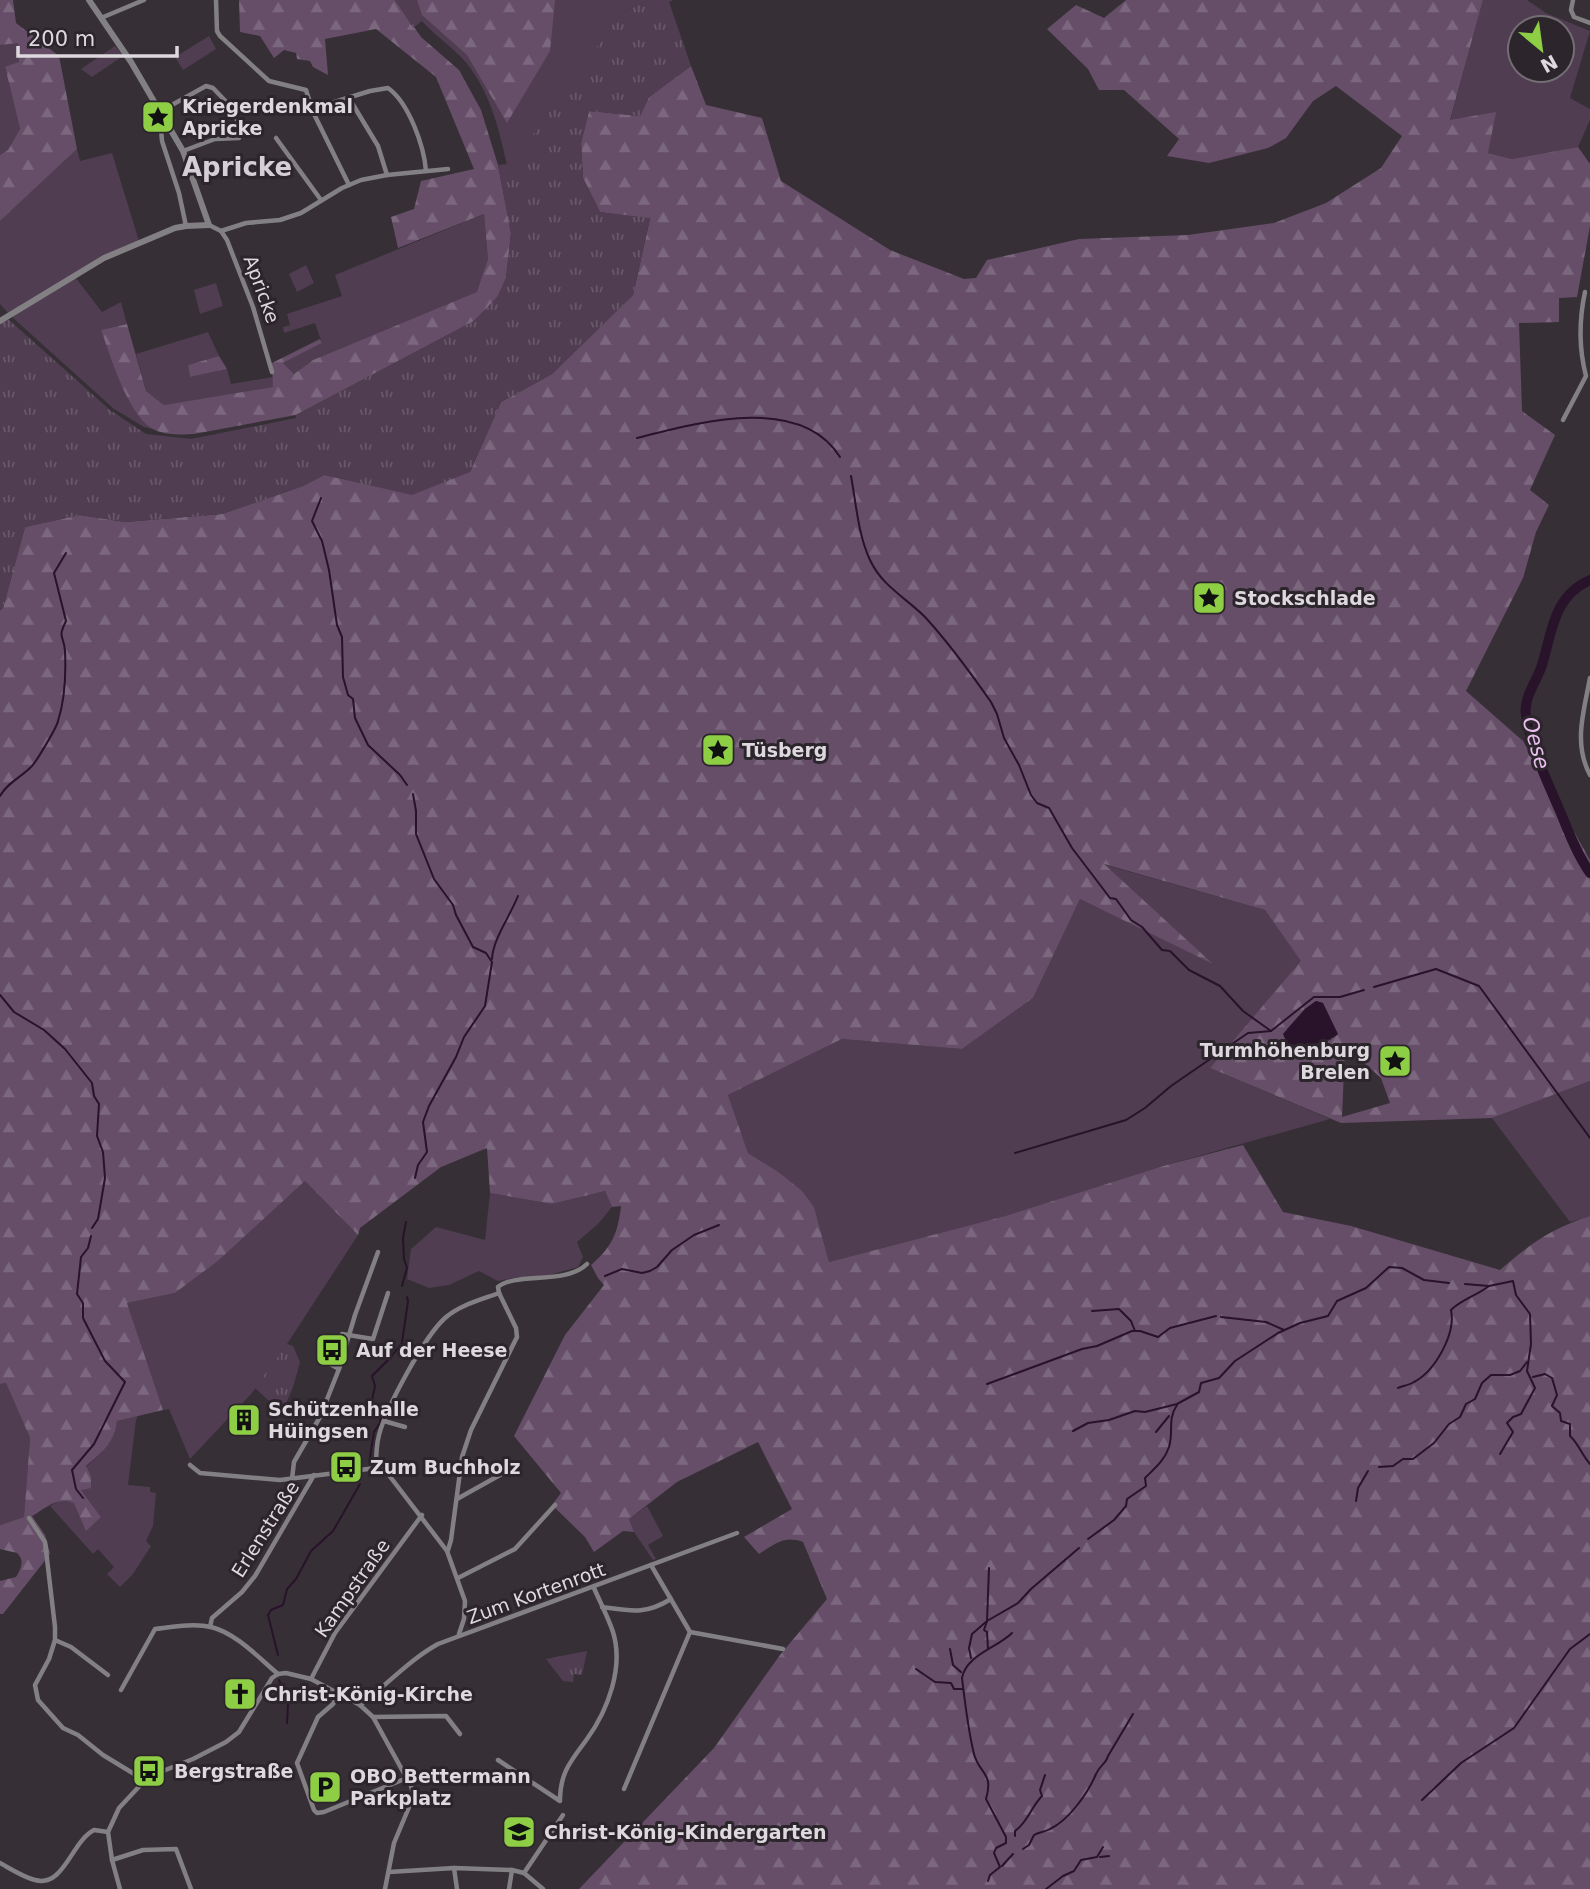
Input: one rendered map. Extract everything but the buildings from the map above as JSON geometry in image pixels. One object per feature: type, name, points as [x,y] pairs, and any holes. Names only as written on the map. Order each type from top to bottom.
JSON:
[{"type":"street","points":[[89,0],[183,150],[209,225]]},
{"type":"street","points":[[101,18],[144,0]]},
{"type":"street","points":[[216,0],[217,31],[220,36],[269,81],[306,90],[312,109],[349,185]]},
{"type":"street","points":[[1573,0],[1571,10],[1574,17],[1590,23]]},
{"type":"street","points":[[161,111],[206,86],[213,88],[236,112],[239,138],[215,139],[183,150]]},
{"type":"street","points":[[312,109],[388,88],[395,94],[418,136],[426,171]]},
{"type":"street","points":[[349,98],[378,146],[387,175]]},
{"type":"street","points":[[167,122],[161,129],[162,142],[179,193],[186,226]]},
{"type":"street","points":[[276,138],[321,200]]},
{"type":"street","points":[[0,321],[95,263],[165,232],[186,226],[209,225],[221,231],[246,223],[280,220],[300,213],[349,185],[387,175],[448,169]]},
{"type":"street","name":"Apricke","points":[[221,231],[245,285],[272,372]]},
{"type":"street","points":[[1563,420],[1588,376],[1581,357],[1581,314],[1585,292]]},
{"type":"street","points":[[1590,678],[1579,734],[1582,761],[1590,775]]},
{"type":"street","points":[[292,1479],[294,1462],[320,1417],[339,1369],[379,1252]]},
{"type":"street","points":[[447,1551],[451,1540],[462,1457],[471,1430],[517,1337],[516,1328],[498,1287],[508,1281],[542,1279],[581,1269],[587,1264]]},
{"type":"street","points":[[339,1369],[330,1364],[342,1334],[373,1339],[388,1293]]},
{"type":"street","points":[[376,1468],[379,1435],[384,1421],[433,1331],[446,1317],[461,1307],[499,1293]]},
{"type":"street","points":[[384,1421],[405,1427]]},
{"type":"street","points":[[190,1465],[200,1473],[224,1477],[292,1479],[382,1468],[422,1515],[447,1551],[458,1578],[465,1610],[459,1635]]},
{"type":"street","points":[[456,1499],[509,1470]]},
{"type":"street","name":"Erlenstraße","points":[[210,1627],[212,1618],[242,1592],[255,1576],[314,1475]]},
{"type":"street","points":[[458,1578],[515,1549],[555,1505]]},
{"type":"street","name":"Kampstraße","points":[[311,1679],[335,1633],[422,1515]]},
{"type":"street","points":[[29,1518],[45,1542],[55,1640],[49,1659],[35,1685],[38,1700],[63,1728],[78,1735],[103,1755],[144,1780]]},
{"type":"street","name":"Zum Kortenrott","points":[[360,1705],[393,1681],[418,1656],[459,1635],[594,1588],[737,1532]]},
{"type":"street","points":[[651,1565],[690,1632]]},
{"type":"street","points":[[498,1760],[559,1801],[564,1771],[597,1724],[607,1704],[614,1679],[617,1658],[613,1633],[594,1588]]},
{"type":"street","points":[[602,1607],[649,1611],[672,1599]]},
{"type":"street","points":[[121,1690],[155,1629],[210,1627],[222,1631],[278,1674]]},
{"type":"street","points":[[690,1632],[783,1648]]},
{"type":"street","points":[[624,1789],[690,1632]]},
{"type":"street","points":[[55,1640],[71,1647],[108,1675]]},
{"type":"street","points":[[120,1889],[108,1832],[119,1808],[144,1780],[201,1755],[239,1732],[272,1678],[286,1673],[311,1679],[360,1705],[373,1717],[407,1778],[413,1793],[412,1800],[398,1830],[385,1889]]},
{"type":"street","points":[[340,1693],[333,1704],[318,1717],[297,1763],[314,1810],[321,1813],[407,1778]]},
{"type":"street","points":[[373,1717],[446,1716],[460,1734]]},
{"type":"street","points":[[524,1873],[563,1815]]},
{"type":"street","points":[[0,1863],[38,1881],[48,1881],[58,1876],[89,1832],[108,1832]]},
{"type":"street","points":[[112,1860],[143,1850],[176,1849],[191,1889]]},
{"type":"street","points":[[388,1871],[454,1868],[512,1870],[524,1873],[543,1889]]},
{"type":"street","points":[[454,1868],[457,1889]]},
{"type":"street","points":[[509,1889],[512,1870]]},
{"type":"green space","points":[[0,0],[13,0],[16,23],[59,56],[77,149],[0,221],[0,155],[8,150],[20,129],[5,67],[19,62],[18,43],[0,45]]},
{"type":"green space","points":[[239,0],[395,0],[421,37],[459,70],[481,110],[498,165],[511,233],[506,278],[498,297],[474,321],[296,415],[194,434],[166,433],[151,428],[134,410],[101,330],[127,324],[146,391],[164,405],[273,387],[272,363],[320,339],[322,343],[283,363],[294,374],[313,360],[477,292],[488,259],[484,214],[398,248],[391,217],[414,209],[421,181],[474,169],[436,77],[376,29],[325,39],[328,75],[313,67],[310,61],[297,59],[296,53],[284,50],[274,58],[260,36],[240,32]]},
{"type":"green space","points":[[395,0],[410,0],[422,21],[413,28]]},
{"type":"green space","points":[[410,0],[650,0],[621,13],[516,163],[507,165],[494,115],[478,80],[464,60],[420,19]]},
{"type":"green space","points":[[417,0],[555,0],[550,51],[507,123],[467,55],[422,15]]},
{"type":"green space","points":[[650,0],[673,0],[669,2],[691,66],[649,97],[640,116],[589,111],[581,143],[583,178],[600,212],[650,218],[633,295],[552,374],[501,402],[470,472],[412,495],[324,475],[303,486],[222,514],[125,522],[80,515],[25,527],[3,608],[0,609],[0,324],[8,319],[110,410],[146,434],[191,439],[296,418],[296,415],[474,321],[497,297],[506,278],[511,233],[498,165],[516,163],[520,148],[524,147],[621,13]]},
{"type":"green space","points":[[1126,0],[1483,0],[1450,120],[1496,112],[1488,153],[1512,159],[1578,147],[1590,164],[1590,226],[1577,297],[1559,298],[1559,322],[1519,323],[1522,411],[1555,435],[1530,490],[1549,505],[1536,532],[1523,578],[1466,691],[1523,741],[1590,860],[1590,1081],[1492,1118],[1341,1123],[1210,1068],[1301,961],[1265,910],[1104,864],[1213,964],[1080,899],[1033,998],[962,1049],[842,1039],[728,1095],[748,1153],[802,1191],[814,1207],[829,1262],[1005,1216],[1163,1166],[1243,1145],[1283,1212],[1351,1226],[1500,1270],[1542,1238],[1590,1216],[1590,1889],[579,1889],[714,1748],[780,1655],[827,1599],[803,1542],[785,1540],[759,1554],[744,1537],[792,1509],[758,1442],[677,1482],[629,1519],[634,1532],[623,1531],[594,1552],[585,1537],[552,1505],[561,1493],[514,1436],[565,1335],[604,1285],[591,1265],[613,1239],[621,1206],[612,1207],[605,1191],[552,1204],[490,1193],[487,1148],[441,1167],[360,1228],[358,1235],[305,1181],[218,1261],[175,1293],[127,1303],[163,1410],[117,1421],[110,1441],[86,1466],[91,1476],[91,1488],[81,1490],[101,1517],[86,1531],[74,1503],[68,1501],[52,1504],[32,1516],[45,1535],[50,1554],[3,1614],[0,1614],[0,1581],[16,1577],[22,1562],[17,1553],[0,1549],[0,1525],[24,1517],[30,1438],[6,1383],[0,1384],[0,610],[3,608],[25,527],[80,515],[125,522],[222,514],[303,486],[324,475],[365,483],[470,472],[501,402],[552,374],[633,295],[650,219],[600,212],[583,178],[581,143],[589,111],[640,116],[649,97],[691,66],[706,105],[762,118],[781,181],[890,250],[964,279],[976,278],[987,260],[1079,239],[1188,235],[1274,223],[1326,203],[1381,168],[1402,136],[1336,86],[1313,101],[1286,138],[1268,148],[1209,163],[1167,156],[1179,139],[1124,90],[1099,90],[1088,69],[1047,29],[1076,5],[1104,18]],"holes":[[[1316,1001],[1323,1003],[1331,1040],[1319,1043],[1311,1051],[1287,1029]],[[1345,1046],[1381,1078],[1390,1103],[1342,1117]]]},
{"type":"green space","points":[[1483,0],[1527,0],[1548,14],[1506,14],[1506,84],[1574,84],[1570,98],[1590,109],[1590,120],[1578,147],[1512,159],[1488,153],[1450,121]]},
{"type":"green space","points":[[1576,25],[1590,31],[1576,78]]},
{"type":"green space","points":[[209,36],[216,49],[183,70],[175,57]]},
{"type":"green space","points":[[18,42],[20,62],[5,68],[20,129],[8,150],[0,155],[0,45]]},
{"type":"green space","points":[[115,46],[123,56],[92,77],[81,69]]},
{"type":"green space","points":[[77,149],[80,161],[112,153],[139,241],[9,314],[0,304],[0,221]]},
{"type":"green space","points":[[484,214],[488,259],[478,292],[313,360],[294,374],[283,363],[322,343],[315,323],[284,333],[283,327],[290,325],[287,314],[342,296],[335,275]]},
{"type":"green space","points":[[306,265],[314,283],[297,292],[289,274]]},
{"type":"green space","points":[[75,277],[102,312],[121,302],[127,324],[102,330],[144,421],[152,429],[114,409],[11,316]]},
{"type":"green space","points":[[216,283],[223,306],[200,314],[194,290]]},
{"type":"green space","points":[[208,332],[219,356],[188,365],[190,377],[227,369],[231,384],[273,377],[274,387],[164,405],[146,391],[136,354]]},
{"type":"green space","points":[[219,356],[227,369],[190,377],[188,365]]},
{"type":"green space","points":[[1102,864],[1265,910],[1302,961],[1210,1068],[1330,1119],[1163,1166],[1005,1216],[829,1262],[814,1207],[777,1171],[748,1153],[728,1095],[842,1039],[962,1049],[1033,998],[1080,899],[1210,962]]},
{"type":"green space","points":[[1590,1081],[1590,1216],[1570,1222],[1492,1118]]},
{"type":"green space","points":[[305,1181],[358,1235],[274,1364],[251,1394],[190,1459],[169,1409],[163,1410],[127,1303],[175,1293],[218,1261]]},
{"type":"green space","points":[[605,1191],[612,1207],[598,1224],[577,1242],[583,1257],[578,1267],[542,1277],[498,1281],[479,1271],[449,1285],[429,1288],[407,1279],[411,1249],[436,1227],[485,1240],[490,1193],[552,1204]]},
{"type":"green space","points":[[287,1344],[293,1346],[300,1362],[282,1413],[255,1388]]},
{"type":"green space","points":[[6,1383],[30,1438],[24,1517],[0,1525],[0,1384]]},
{"type":"green space","points":[[138,1416],[128,1485],[150,1487],[150,1492],[156,1493],[153,1526],[146,1541],[151,1546],[133,1574],[120,1587],[107,1574],[114,1567],[98,1549],[93,1554],[50,1506],[56,1502],[69,1501],[101,1517],[81,1490],[91,1476],[86,1467],[110,1442],[117,1421]]},
{"type":"green space","points":[[647,1506],[663,1536],[648,1545],[656,1559],[653,1560],[634,1532],[629,1519]]},
{"type":"green space","points":[[587,1651],[582,1675],[574,1674],[573,1682],[563,1681],[546,1659]]},
{"type":"shaded area","points":[[1316,1001],[1323,1003],[1338,1034],[1304,1053],[1292,1055],[1283,1034],[1305,1009]]},
{"type":"waterway","points":[[637,438],[717,421],[774,419],[800,425],[822,437],[840,457]]},
{"type":"waterway","points":[[851,476],[863,540],[875,569],[887,584],[934,627],[991,702],[1004,738],[1037,803],[1049,808],[1072,848],[1110,898],[1116,899],[1131,920],[1142,927],[1162,950],[1170,951],[1189,970],[1220,986],[1243,1011],[1271,1031]]},
{"type":"waterway","points":[[321,498],[312,521],[322,541],[329,570],[337,625],[342,637],[343,677],[348,695],[353,699],[355,718],[368,745],[407,785]]},
{"type":"waterway","points":[[0,796],[33,764],[57,725],[64,695],[65,651],[61,634],[66,621],[54,573],[66,553]]},
{"type":"waterway","name":"Oese","points":[[1590,580],[1578,587],[1561,605],[1542,665],[1528,696],[1526,709],[1528,727],[1540,764],[1590,873]]},
{"type":"waterway","points":[[413,794],[416,834],[434,879],[453,905],[473,947],[486,953],[492,962],[485,1006],[464,1037],[423,1122],[427,1152],[418,1165],[415,1178]]},
{"type":"waterway","points":[[492,959],[499,936],[518,896]]},
{"type":"waterway","points":[[1374,987],[1436,969],[1479,986],[1590,1138]]},
{"type":"waterway","points":[[1015,1153],[1126,1120],[1248,1033],[1271,1031],[1314,997],[1340,997],[1364,990]]},
{"type":"waterway","points":[[0,995],[14,1012],[44,1030],[65,1049],[92,1083],[94,1096],[99,1104],[97,1136],[103,1152],[105,1178],[98,1219],[92,1228]]},
{"type":"waterway","points":[[402,1286],[407,1268],[403,1238],[406,1222]]},
{"type":"waterway","points":[[605,1276],[622,1269],[642,1273],[650,1271],[672,1250],[694,1235],[719,1225]]},
{"type":"waterway","points":[[83,1498],[76,1489],[72,1470],[94,1444],[125,1382],[105,1361],[83,1318],[83,1303],[77,1294],[81,1257],[88,1248],[91,1236]]},
{"type":"waterway","points":[[1073,1431],[1088,1423],[1177,1404],[1199,1392],[1201,1383],[1219,1378],[1235,1361],[1278,1333],[1300,1323],[1328,1316],[1337,1301],[1366,1288],[1389,1267],[1402,1268],[1424,1280],[1449,1283]]},
{"type":"waterway","points":[[1465,1284],[1489,1286],[1513,1281],[1516,1295],[1530,1314],[1531,1344],[1527,1371],[1535,1388],[1521,1414],[1507,1423],[1513,1432],[1500,1454]]},
{"type":"waterway","points":[[1398,1388],[1422,1377],[1436,1361],[1450,1330],[1451,1310],[1489,1286]]},
{"type":"waterway","points":[[370,1457],[374,1432],[381,1416],[372,1400],[375,1386],[372,1376],[402,1343],[407,1297]]},
{"type":"waterway","points":[[1092,1311],[1119,1309],[1131,1321],[1135,1331]]},
{"type":"waterway","points":[[987,1384],[1132,1331],[1158,1337],[1170,1328],[1216,1316]]},
{"type":"waterway","points":[[1221,1317],[1266,1322],[1284,1330]]},
{"type":"waterway","points":[[1379,1467],[1393,1466],[1403,1459],[1413,1459],[1434,1443],[1449,1424],[1460,1417],[1466,1404],[1475,1399],[1482,1383],[1491,1375],[1510,1375],[1520,1371],[1527,1362]]},
{"type":"waterway","points":[[1533,1377],[1545,1374],[1552,1378],[1557,1395],[1552,1406],[1560,1413],[1561,1421],[1570,1424],[1570,1436],[1590,1464]]},
{"type":"waterway","points":[[1088,1539],[1114,1520],[1126,1506],[1127,1499],[1146,1486],[1145,1478],[1162,1460],[1169,1447],[1172,1416],[1177,1405]]},
{"type":"waterway","points":[[1156,1432],[1169,1416]]},
{"type":"waterway","points":[[1356,1501],[1358,1488],[1368,1471]]},
{"type":"waterway","points":[[278,1655],[268,1615],[271,1610],[283,1605],[287,1589],[296,1579],[311,1551],[333,1531],[360,1484]]},
{"type":"waterway","points":[[971,1658],[969,1648],[972,1634],[987,1621],[1018,1603],[1079,1548]]},
{"type":"waterway","points":[[988,1649],[987,1632],[984,1630],[987,1621],[989,1568]]},
{"type":"waterway","points":[[988,1881],[990,1875],[1000,1867],[994,1853],[996,1848],[1006,1843],[1006,1837],[986,1799],[988,1783],[974,1754],[962,1678],[969,1663],[1012,1633]]},
{"type":"waterway","points":[[1422,1800],[1461,1763],[1514,1728],[1570,1649],[1590,1634]]},
{"type":"waterway","points":[[950,1649],[953,1665],[961,1672]]},
{"type":"waterway","points":[[916,1669],[935,1682],[951,1683],[954,1689],[963,1689]]},
{"type":"waterway","points":[[279,1680],[288,1703],[287,1723]]},
{"type":"waterway","points":[[1023,1849],[1029,1845],[1034,1835],[1057,1825],[1077,1805],[1133,1714]]},
{"type":"waterway","points":[[1015,1836],[1015,1831],[1042,1796],[1040,1790],[1045,1775]]},
{"type":"waterway","points":[[1046,1889],[1074,1871],[1081,1860],[1097,1857],[1103,1847]]},
{"type":"waterway","points":[[1002,1866],[1013,1854]]},
{"type":"waterway","points":[[1100,1857],[1109,1856]]},
{"type":"place","name":"Kriegerdenkmal Apricke","points":[[158,117]]},
{"type":"place","name":"Stockschlade","points":[[1209,598]]},
{"type":"place","name":"Tüsberg","points":[[718,750]]},
{"type":"place","name":"Turmhöhenburg Brelen","points":[[1395,1061]]},
{"type":"place","name":"Auf der Heese","points":[[332,1350]]},
{"type":"place","name":"Schützenhalle Hüingsen","points":[[244,1420]]},
{"type":"place","name":"Zum Buchholz","points":[[346,1467]]},
{"type":"place","name":"Christ-König-Kirche","points":[[240,1694]]},
{"type":"place","name":"Bergstraße","points":[[149,1771]]},
{"type":"place","name":"OBO Bettermann Parkplatz","points":[[325,1787]]},
{"type":"place","name":"Christ-König-Kindergarten","points":[[519,1832]]},
{"type":"district","name":"Apricke","points":[[237,167]]}]
